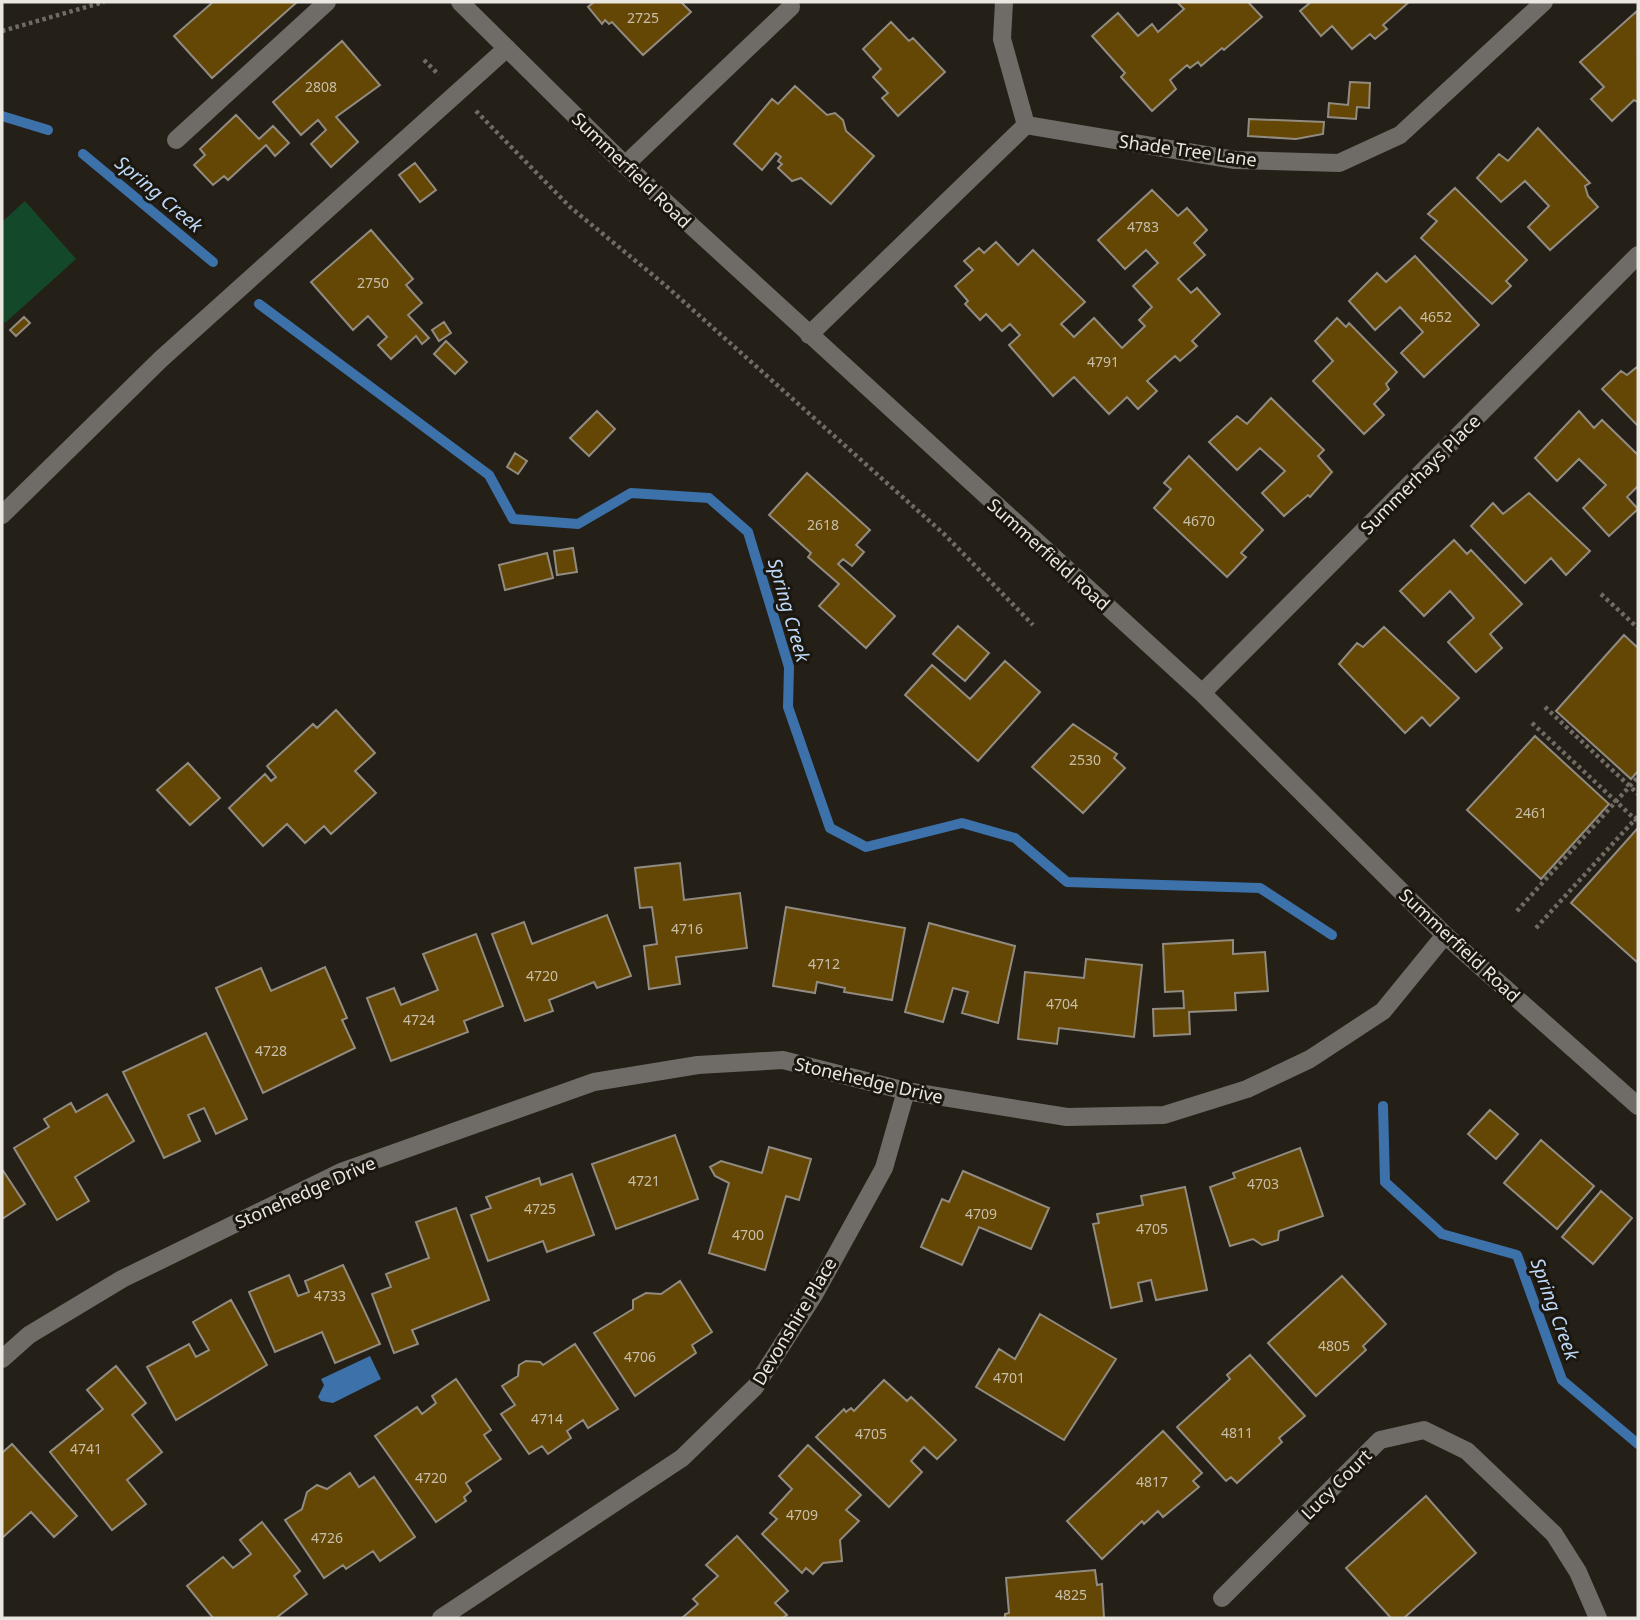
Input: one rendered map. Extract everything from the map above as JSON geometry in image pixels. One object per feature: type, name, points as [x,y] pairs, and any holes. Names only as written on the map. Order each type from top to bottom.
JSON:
[{"type":"street","points":[[176,140],[327,2]]},
{"type":"street","name":"Summerfield Road","points":[[460,2],[625,165],[1202,693],[1445,935],[1638,1106]]},
{"type":"street","points":[[809,335],[1026,125],[1002,39],[1004,2]]},
{"type":"street","name":"Shade Tree Lane","points":[[1026,125],[1235,160],[1339,163],[1399,135],[1544,2]]},
{"type":"street","points":[[625,165],[791,7]]},
{"type":"street","points":[[2,515],[161,359],[507,48]]},
{"type":"street","name":"Summerhays Place","points":[[1202,693],[1638,255]]},
{"type":"street","name":"Stonehedge Drive","points":[[2,1359],[29,1335],[122,1279],[341,1172],[594,1082],[698,1065],[783,1060],[906,1091],[1067,1117],[1164,1115],[1247,1089],[1310,1059],[1383,1011],[1445,935]]},
{"type":"street","name":"Devonshire Place","points":[[441,1618],[682,1458],[755,1387],[814,1295],[884,1168],[906,1091]]},
{"type":"street","name":"Lucy Court","points":[[1222,1598],[1380,1440],[1424,1430],[1467,1451],[1554,1534],[1578,1572],[1598,1618]]},
{"type":"path","points":[[2,31],[104,2]]},
{"type":"path","points":[[424,60],[570,207],[665,285],[944,534],[1033,625]]},
{"type":"path","points":[[1601,594],[1638,628]]},
{"type":"path","points":[[1545,708],[1638,794]]},
{"type":"path","points":[[1532,723],[1637,819],[1536,928]]},
{"type":"path","points":[[1517,911],[1638,777]]},
{"type":"green space","points":[[25,201],[76,259],[5,323],[2,319],[2,222]]},
{"type":"water","points":[[370,1356],[381,1379],[333,1403],[321,1401],[318,1397],[324,1385],[321,1379]]},
{"type":"building","points":[[213,2],[297,2],[212,78],[174,36]]},
{"type":"building","points":[[594,2],[681,2],[691,12],[643,55],[612,22],[609,24],[605,20],[602,24],[588,7]]},
{"type":"building","points":[[1177,2],[1248,2],[1262,17],[1201,66],[1198,62],[1190,68],[1187,65],[1170,80],[1176,89],[1152,111],[1121,77],[1125,73],[1092,36],[1118,13],[1138,36],[1152,24],[1158,32],[1184,9]]},
{"type":"building","points":[[1311,2],[1409,2],[1383,25],[1387,29],[1375,39],[1370,34],[1352,49],[1332,26],[1321,36],[1300,11]]},
{"type":"building","points":[[1637,11],[1638,102],[1634,100],[1612,121],[1591,99],[1604,87],[1580,62]]},
{"type":"building","points":[[891,22],[909,41],[913,38],[945,72],[898,116],[882,98],[888,93],[873,77],[881,69],[863,49]]},
{"type":"building","points":[[342,41],[380,85],[336,117],[358,142],[331,167],[311,144],[326,130],[318,120],[301,135],[273,102]]},
{"type":"building","points":[[1350,82],[1370,83],[1369,108],[1357,107],[1356,119],[1328,117],[1329,103],[1348,105]]},
{"type":"building","points":[[795,86],[827,115],[835,113],[843,120],[846,131],[874,156],[831,204],[801,178],[792,181],[778,168],[782,164],[778,161],[781,157],[776,153],[762,170],[734,144],[772,99],[778,104]]},
{"type":"building","points":[[236,115],[259,139],[273,126],[289,143],[275,156],[266,145],[228,180],[224,176],[213,185],[194,165],[205,155],[200,149]]},
{"type":"building","points":[[1249,119],[1324,122],[1323,134],[1296,139],[1248,136]]},
{"type":"building","points":[[1538,128],[1590,183],[1585,186],[1588,196],[1598,207],[1550,250],[1528,227],[1549,206],[1525,181],[1501,202],[1477,178],[1499,154],[1508,161]]},
{"type":"building","points":[[415,163],[436,190],[420,202],[399,175]]},
{"type":"building","points":[[1455,188],[1527,260],[1506,281],[1511,286],[1492,304],[1421,238],[1437,221],[1428,214]]},
{"type":"building","points":[[1152,190],[1178,216],[1187,208],[1207,230],[1194,243],[1205,255],[1178,279],[1191,293],[1197,288],[1220,314],[1192,341],[1197,346],[1180,361],[1175,356],[1147,381],[1157,391],[1138,409],[1127,397],[1109,414],[1074,377],[1053,396],[1009,345],[1020,335],[1010,324],[1002,331],[986,314],[980,320],[965,304],[968,301],[955,286],[973,270],[964,261],[979,248],[984,253],[996,242],[1018,265],[1033,250],[1085,302],[1061,324],[1074,337],[1094,318],[1122,348],[1145,326],[1139,320],[1152,307],[1133,286],[1158,263],[1146,250],[1125,269],[1098,240]]},
{"type":"building","points":[[371,230],[413,279],[406,285],[422,303],[408,315],[429,338],[422,344],[416,336],[391,359],[378,345],[387,337],[368,316],[353,330],[311,282]]},
{"type":"building","points":[[1415,256],[1479,325],[1424,377],[1401,353],[1423,332],[1400,307],[1375,330],[1349,301],[1377,273],[1386,282]]},
{"type":"building","points":[[24,317],[30,323],[16,336],[10,330]]},
{"type":"building","points":[[1337,318],[1346,327],[1349,323],[1397,372],[1386,384],[1389,389],[1374,404],[1384,415],[1364,434],[1313,381],[1333,361],[1315,341]]},
{"type":"building","points":[[444,322],[451,333],[439,341],[432,330]]},
{"type":"building","points":[[446,341],[467,362],[455,374],[434,354]]},
{"type":"building","points":[[1638,366],[1638,426],[1602,389],[1621,371],[1627,375]]},
{"type":"building","points":[[1271,398],[1324,450],[1318,456],[1332,472],[1310,497],[1308,495],[1284,516],[1262,493],[1285,471],[1260,448],[1237,470],[1209,442],[1237,416],[1247,424]]},
{"type":"building","points":[[597,411],[615,429],[589,456],[570,438]]},
{"type":"building","points":[[1579,411],[1594,428],[1602,420],[1638,455],[1638,486],[1627,497],[1638,509],[1609,536],[1583,508],[1606,485],[1579,459],[1557,481],[1535,458]]},
{"type":"building","points":[[515,453],[527,461],[518,474],[507,467]]},
{"type":"building","points":[[1189,456],[1263,530],[1241,553],[1246,557],[1227,577],[1154,508],[1171,489],[1164,483]]},
{"type":"building","points":[[807,473],[870,530],[856,545],[864,552],[852,566],[843,559],[838,564],[895,616],[866,648],[819,606],[839,584],[808,557],[811,553],[769,515]]},
{"type":"building","points":[[1529,493],[1590,551],[1566,575],[1551,558],[1525,583],[1471,526],[1493,503],[1503,514]]},
{"type":"building","points":[[1454,540],[1467,554],[1471,550],[1522,604],[1490,634],[1502,648],[1476,672],[1448,642],[1474,618],[1450,591],[1424,616],[1400,591]]},
{"type":"building","points":[[573,548],[577,572],[557,575],[554,551]]},
{"type":"building","points":[[547,553],[553,578],[505,590],[499,565]]},
{"type":"building","points":[[958,626],[989,653],[965,681],[933,654]]},
{"type":"building","points":[[1384,627],[1459,698],[1430,726],[1422,717],[1405,733],[1339,664],[1357,643],[1363,647]]},
{"type":"building","points":[[1624,635],[1638,648],[1638,771],[1631,779],[1556,711]]},
{"type":"building","points":[[1005,661],[1040,692],[978,761],[905,695],[932,665],[970,699]]},
{"type":"building","points":[[336,710],[375,753],[355,771],[376,793],[331,834],[324,826],[305,843],[287,824],[263,846],[229,808],[265,774],[271,781],[276,777],[267,766],[313,724],[317,728]]},
{"type":"building","points":[[1073,724],[1117,754],[1114,758],[1125,768],[1083,813],[1032,767]]},
{"type":"building","points":[[1535,736],[1609,804],[1541,879],[1467,810]]},
{"type":"building","points":[[188,763],[220,798],[190,825],[157,790]]},
{"type":"building","points":[[1638,830],[1638,963],[1571,903]]},
{"type":"building","points":[[680,863],[684,900],[740,893],[747,948],[676,957],[680,984],[649,989],[644,946],[657,944],[652,907],[640,908],[635,868]]},
{"type":"building","points":[[786,907],[905,928],[892,1000],[844,992],[845,988],[817,982],[815,993],[773,986]]},
{"type":"building","points":[[607,915],[631,976],[597,988],[594,982],[549,1000],[553,1011],[525,1021],[492,934],[524,922],[532,944]]},
{"type":"building","points":[[929,923],[1015,946],[998,1023],[962,1013],[968,992],[953,988],[943,1022],[905,1012]]},
{"type":"building","points":[[476,934],[503,1006],[464,1021],[468,1032],[391,1061],[367,998],[394,988],[401,1005],[438,990],[423,954]]},
{"type":"building","points":[[1233,940],[1233,954],[1265,952],[1268,991],[1235,993],[1236,1010],[1189,1012],[1190,1034],[1154,1036],[1153,1009],[1184,1008],[1183,991],[1165,992],[1163,944]]},
{"type":"building","points":[[1086,959],[1142,965],[1134,1037],[1059,1028],[1057,1044],[1018,1039],[1025,972],[1084,978]]},
{"type":"building","points":[[325,967],[347,1018],[342,1020],[355,1048],[263,1093],[216,988],[261,968],[271,991]]},
{"type":"building","points":[[206,1033],[247,1119],[216,1134],[204,1108],[188,1115],[200,1141],[164,1158],[123,1072]]},
{"type":"building","points":[[107,1094],[134,1141],[75,1177],[89,1201],[57,1220],[14,1148],[49,1127],[44,1119],[71,1103],[76,1112]]},
{"type":"building","points":[[1490,1110],[1518,1134],[1496,1159],[1468,1134]]},
{"type":"building","points":[[675,1135],[698,1199],[616,1229],[592,1164]]},
{"type":"building","points":[[1541,1140],[1594,1186],[1557,1229],[1504,1183]]},
{"type":"building","points":[[769,1147],[811,1159],[799,1200],[786,1196],[765,1270],[709,1253],[729,1183],[715,1176],[710,1167],[721,1161],[762,1173]]},
{"type":"building","points":[[1300,1148],[1323,1216],[1279,1231],[1278,1240],[1262,1245],[1253,1239],[1230,1246],[1210,1187],[1235,1178],[1233,1173]]},
{"type":"building","points":[[2,1169],[25,1204],[2,1219]]},
{"type":"building","points":[[963,1171],[1049,1208],[1031,1249],[979,1227],[962,1265],[921,1247],[942,1199],[949,1202]]},
{"type":"building","points":[[572,1174],[594,1235],[547,1252],[543,1241],[488,1261],[471,1215],[491,1208],[486,1197],[539,1178],[541,1185]]},
{"type":"building","points":[[1185,1187],[1207,1290],[1156,1300],[1151,1280],[1138,1283],[1142,1301],[1111,1308],[1093,1224],[1099,1223],[1097,1214],[1143,1205],[1141,1196]]},
{"type":"building","points":[[1601,1191],[1632,1218],[1593,1264],[1562,1237]]},
{"type":"building","points":[[456,1208],[489,1300],[412,1330],[418,1344],[394,1353],[372,1294],[391,1287],[386,1274],[429,1258],[416,1222]]},
{"type":"building","points":[[343,1265],[380,1344],[335,1363],[322,1332],[275,1352],[249,1292],[289,1275],[298,1296],[309,1292],[305,1281]]},
{"type":"building","points":[[1342,1276],[1386,1324],[1363,1346],[1366,1350],[1316,1396],[1268,1343]]},
{"type":"building","points":[[680,1281],[712,1332],[692,1345],[696,1353],[635,1396],[594,1333],[633,1309],[633,1300],[646,1293],[661,1294]]},
{"type":"building","points":[[231,1300],[267,1365],[176,1420],[147,1367],[189,1344],[196,1357],[209,1350],[193,1322]]},
{"type":"building","points":[[1040,1314],[1116,1359],[1064,1440],[976,1387],[999,1349],[1015,1359]]},
{"type":"building","points":[[575,1344],[618,1409],[588,1428],[583,1420],[567,1431],[571,1438],[548,1454],[542,1446],[529,1454],[501,1414],[515,1405],[502,1386],[518,1376],[519,1365],[526,1361],[540,1362],[543,1365]]},
{"type":"building","points":[[1250,1355],[1305,1416],[1279,1438],[1282,1442],[1237,1483],[1231,1477],[1226,1481],[1177,1427],[1230,1379],[1227,1375]]},
{"type":"building","points":[[116,1366],[146,1403],[132,1415],[162,1452],[127,1480],[146,1504],[112,1530],[50,1452],[103,1409],[87,1390]]},
{"type":"building","points":[[456,1379],[491,1430],[484,1435],[501,1459],[466,1483],[471,1491],[464,1497],[466,1501],[436,1522],[375,1436],[417,1407],[422,1414],[436,1403],[432,1396]]},
{"type":"building","points":[[884,1380],[907,1401],[911,1397],[956,1440],[937,1459],[924,1447],[911,1461],[922,1472],[889,1507],[816,1437],[844,1409],[846,1412],[851,1408],[854,1411]]},
{"type":"building","points":[[1163,1431],[1202,1473],[1193,1481],[1199,1487],[1163,1517],[1158,1511],[1144,1524],[1142,1521],[1102,1559],[1067,1521]]},
{"type":"building","points":[[12,1444],[77,1516],[54,1537],[31,1512],[2,1538],[2,1453]]},
{"type":"building","points":[[808,1445],[861,1495],[846,1510],[859,1521],[840,1540],[842,1561],[823,1563],[813,1574],[806,1568],[802,1573],[762,1534],[777,1519],[770,1513],[792,1489],[779,1476]]},
{"type":"building","points":[[350,1473],[359,1487],[374,1477],[415,1537],[380,1561],[373,1551],[346,1569],[343,1565],[324,1578],[285,1520],[302,1509],[307,1492],[317,1485],[327,1489]]},
{"type":"building","points":[[1426,1496],[1476,1553],[1404,1618],[1391,1618],[1346,1568]]},
{"type":"building","points":[[262,1522],[300,1571],[294,1576],[307,1594],[276,1618],[213,1618],[187,1586],[223,1557],[233,1568],[251,1554],[240,1540]]},
{"type":"building","points":[[737,1536],[788,1591],[775,1603],[787,1615],[783,1618],[682,1618],[698,1604],[693,1599],[718,1576],[706,1565]]},
{"type":"building","points":[[1095,1570],[1097,1585],[1102,1584],[1104,1618],[1005,1618],[1005,1614],[1009,1613],[1006,1578]]},
{"type":"waterway","name":"Spring Creek","points":[[2,116],[48,130]]},
{"type":"waterway","name":"Spring Creek","points":[[83,154],[213,262]]},
{"type":"waterway","name":"Spring Creek","points":[[259,304],[489,475],[513,519],[578,524],[631,493],[709,498],[748,532],[789,667],[788,707],[830,828],[866,847],[962,823],[1015,838],[1067,882],[1260,888],[1332,935]]},
{"type":"waterway","name":"Spring Creek","points":[[1383,1106],[1385,1182],[1442,1234],[1517,1255],[1562,1380],[1638,1444]]}]
